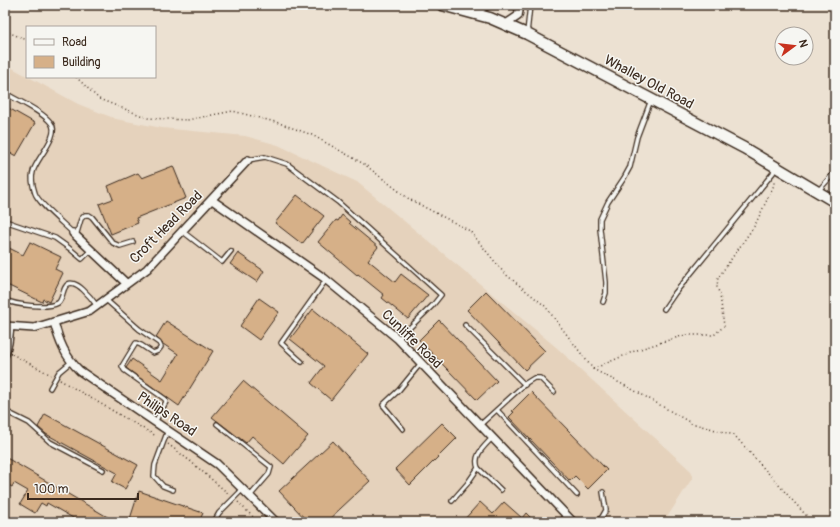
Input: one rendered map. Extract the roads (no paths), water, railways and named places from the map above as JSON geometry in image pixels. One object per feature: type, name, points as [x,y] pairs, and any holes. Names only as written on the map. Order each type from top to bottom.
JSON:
[{"type":"street","name":"Whalley Old Road","points":[[442,5],[472,10],[527,34],[744,148],[774,170],[835,202]]},
{"type":"street","points":[[472,10],[488,5]]},
{"type":"street","points":[[506,24],[518,16],[518,5]]},
{"type":"street","name":"Croft Head Road","points":[[7,327],[34,328],[90,311],[147,269],[248,160]]},
{"type":"street","name":"Cunliffe Road","points":[[212,200],[326,280],[398,339],[573,522]]},
{"type":"street","points":[[74,234],[126,284]]},
{"type":"street","name":"Philips Road","points":[[54,322],[59,340],[66,355],[80,371],[217,464],[276,522]]},
{"type":"street","points":[[7,327],[8,354]]},
{"type":"lane","points":[[527,34],[530,5]]},
{"type":"lane","points":[[5,93],[41,114],[52,123],[54,131],[33,172],[35,195],[74,234],[85,215],[89,215],[113,243],[120,246],[133,242]]},
{"type":"lane","points":[[603,302],[606,293],[606,282],[600,218],[630,166],[641,125],[651,99]]},
{"type":"lane","points":[[248,160],[265,157],[287,164],[338,202],[441,295],[433,305],[398,339]]},
{"type":"lane","points":[[664,309],[675,293],[774,170]]},
{"type":"lane","points":[[817,192],[835,172]]},
{"type":"lane","points":[[5,221],[55,238],[82,260],[91,250]]},
{"type":"lane","points":[[182,231],[222,262],[231,251]]},
{"type":"lane","points":[[302,362],[281,343],[326,280]]},
{"type":"lane","points":[[5,300],[14,304],[57,304],[60,301],[66,286],[73,284],[86,291],[97,306]]},
{"type":"lane","points":[[106,299],[139,329],[159,343],[161,347],[158,351],[153,353],[141,345],[136,344],[122,366],[124,370],[165,399],[166,402],[155,422]]},
{"type":"lane","points":[[465,325],[525,385]]},
{"type":"lane","points":[[50,388],[61,370],[71,362]]},
{"type":"lane","points":[[404,429],[383,405],[400,390],[421,363]]},
{"type":"lane","points":[[480,425],[534,378],[540,378],[554,392]]},
{"type":"lane","points":[[497,410],[577,494]]},
{"type":"lane","points":[[5,411],[29,424],[50,442],[103,470]]},
{"type":"lane","points":[[217,424],[271,467],[269,474],[250,496]]},
{"type":"lane","points":[[168,430],[154,464],[154,476],[163,486],[173,490]]},
{"type":"lane","points":[[492,438],[476,457],[476,463],[478,468],[500,490]]},
{"type":"lane","points":[[452,500],[467,484],[478,468]]},
{"type":"lane","points":[[214,522],[219,513],[243,489]]},
{"type":"lane","points":[[596,522],[602,517],[606,510],[603,492]]}]
